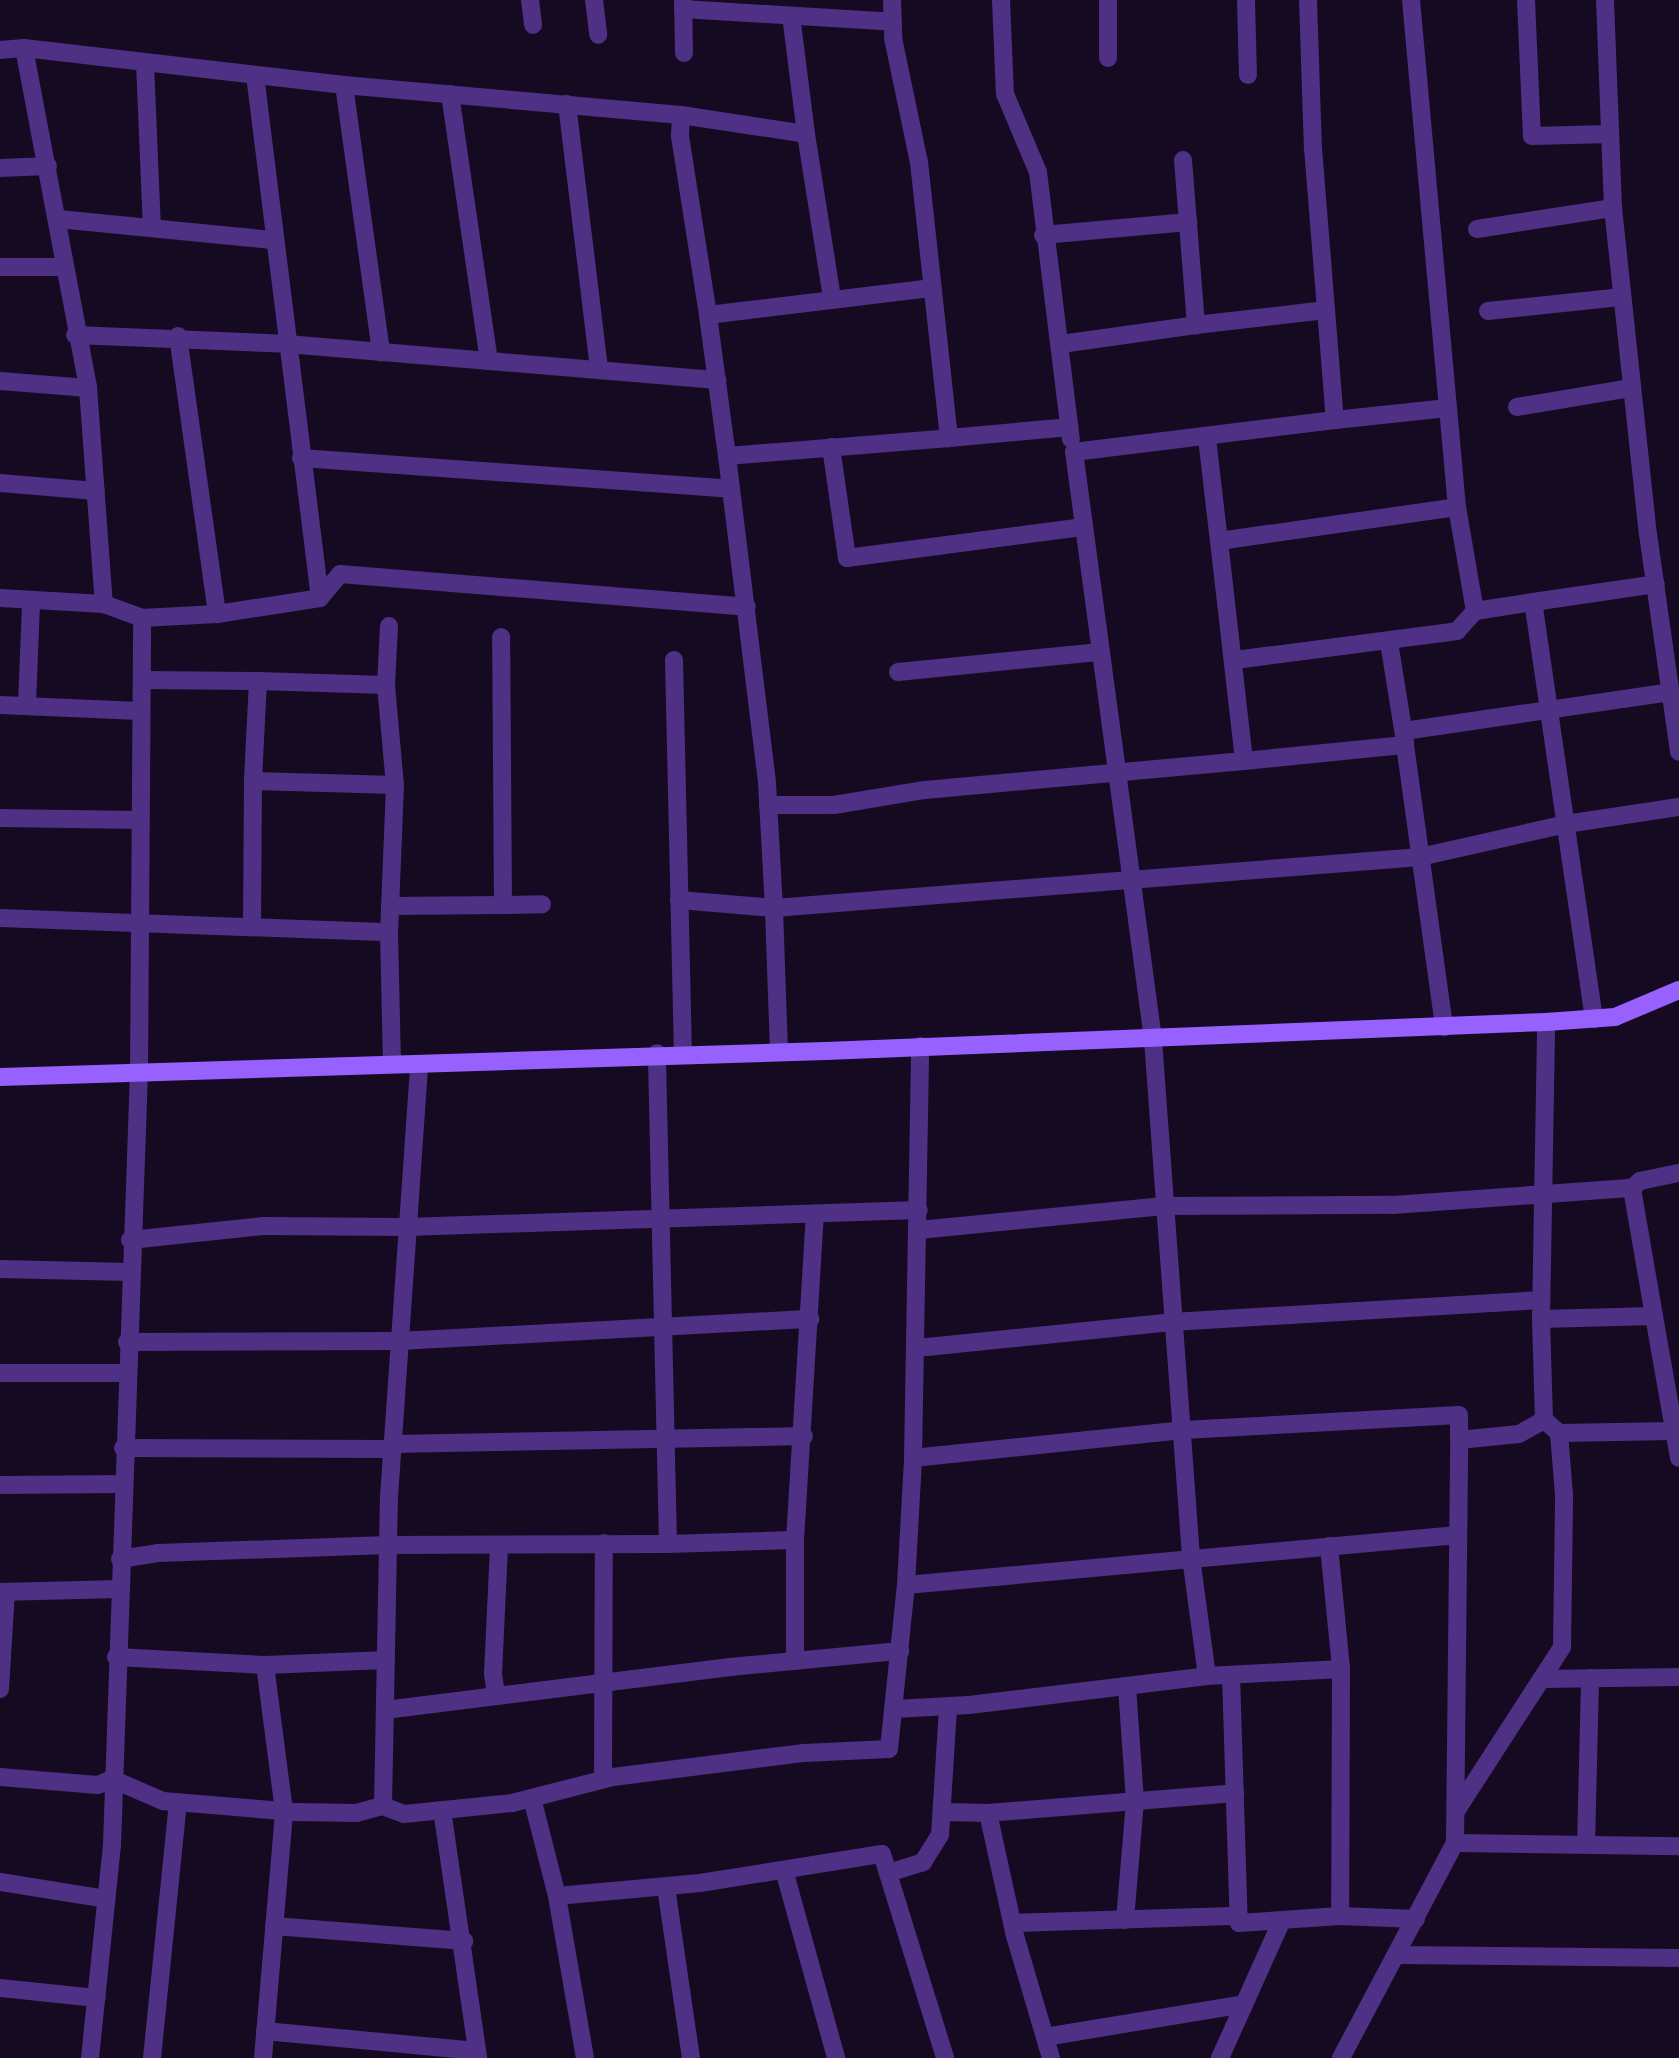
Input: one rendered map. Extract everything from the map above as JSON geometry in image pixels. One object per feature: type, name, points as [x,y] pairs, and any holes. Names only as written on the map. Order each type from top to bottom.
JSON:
[{"type":"main road","points":[[0,1077],[419,1064],[657,1053],[779,1052],[1153,1039],[1546,1022],[1615,1017],[1679,990]]},
{"type":"street","points":[[530,0],[533,25]]},
{"type":"street","points":[[594,0],[598,35]]},
{"type":"street","points":[[892,0],[893,22],[919,162],[948,438]]},
{"type":"street","points":[[1001,0],[1005,94],[1038,172],[1043,235],[1061,344],[1069,427],[1114,772],[1153,1039],[1191,1558],[1207,1676]]},
{"type":"street","points":[[1108,0],[1108,58]]},
{"type":"street","points":[[1246,0],[1248,75]]},
{"type":"street","points":[[1308,0],[1313,148],[1335,420]]},
{"type":"street","points":[[1411,0],[1457,507],[1475,611]]},
{"type":"street","points":[[1526,0],[1532,136],[1609,134]]},
{"type":"street","points":[[1605,0],[1613,208],[1631,388],[1679,752]]},
{"type":"street","points":[[684,52],[683,5],[792,16],[893,22]]},
{"type":"street","points":[[792,16],[806,134],[832,299]]},
{"type":"street","points":[[0,50],[24,48],[344,85],[681,115],[806,134]]},
{"type":"street","points":[[24,48],[58,219],[75,335],[88,388],[104,604]]},
{"type":"street","points":[[145,62],[152,228]]},
{"type":"street","points":[[255,75],[272,240],[320,598]]},
{"type":"street","points":[[344,85],[381,352]]},
{"type":"street","points":[[450,94],[489,361]]},
{"type":"street","points":[[567,104],[599,368]]},
{"type":"street","points":[[681,115],[680,136],[708,315],[747,607],[768,805],[779,1052]]},
{"type":"street","points":[[1183,160],[1196,325]]},
{"type":"street","points":[[0,168],[48,166]]},
{"type":"street","points":[[1477,229],[1613,208]]},
{"type":"street","points":[[58,219],[272,240]]},
{"type":"street","points":[[1043,235],[1188,222]]},
{"type":"street","points":[[0,267],[63,267]]},
{"type":"street","points":[[708,315],[932,288]]},
{"type":"street","points":[[1488,312],[1622,297]]},
{"type":"street","points":[[1061,344],[1326,310]]},
{"type":"street","points":[[75,335],[178,336],[599,368],[717,380]]},
{"type":"street","points":[[178,336],[217,614]]},
{"type":"street","points":[[0,381],[88,388]]},
{"type":"street","points":[[1517,407],[1631,388]]},
{"type":"street","points":[[1074,452],[1447,408]]},
{"type":"street","points":[[727,456],[1069,427]]},
{"type":"street","points":[[1207,438],[1235,660],[1244,761]]},
{"type":"street","points":[[831,447],[846,558],[1084,527]]},
{"type":"street","points":[[301,458],[732,489]]},
{"type":"street","points":[[0,483],[96,491]]},
{"type":"street","points":[[1219,541],[1457,507]]},
{"type":"street","points":[[0,598],[31,603],[104,604],[142,618],[217,614],[320,598],[340,574],[747,607]]},
{"type":"street","points":[[1235,660],[1457,631],[1475,611],[1656,584]]},
{"type":"street","points":[[1533,602],[1594,1019]]},
{"type":"street","points":[[27,705],[31,603]]},
{"type":"street","points":[[90,2058],[106,1899],[112,1779],[130,1240],[139,1072],[142,618]]},
{"type":"street","points":[[389,625],[386,685],[396,785],[389,932],[392,1064]]},
{"type":"street","points":[[501,637],[503,905]]},
{"type":"street","points":[[1389,642],[1405,738],[1444,1027]]},
{"type":"street","points":[[898,672],[1100,652]]},
{"type":"street","points":[[674,660],[683,1053]]},
{"type":"street","points":[[142,680],[386,685]]},
{"type":"street","points":[[252,924],[253,781],[258,681]]},
{"type":"street","points":[[768,805],[834,805],[925,790],[1244,761],[1405,738],[1549,710],[1670,692]]},
{"type":"street","points":[[0,705],[140,711]]},
{"type":"street","points":[[253,781],[396,785]]},
{"type":"street","points":[[679,900],[774,908],[1420,857],[1566,824],[1679,807]]},
{"type":"street","points":[[0,818],[140,820]]},
{"type":"street","points":[[390,905],[542,904]]},
{"type":"street","points":[[0,918],[252,924],[389,932]]},
{"type":"street","points":[[1455,1811],[1545,1679],[1563,1647],[1564,1495],[1559,1433],[1544,1420],[1541,1309],[1546,1022]]},
{"type":"street","points":[[0,1777],[98,1785],[112,1779],[163,1801],[284,1811],[356,1813],[383,1806],[404,1814],[531,1798],[603,1779],[804,1753],[889,1749],[906,1585],[913,1458],[917,1348],[920,1046]]},
{"type":"street","points":[[657,1053],[668,1544]]},
{"type":"street","points":[[383,1806],[388,1545],[419,1064]]},
{"type":"street","points":[[919,1230],[1164,1206],[1393,1205],[1632,1188],[1640,1181],[1679,1173]]},
{"type":"street","points":[[1632,1188],[1679,1458]]},
{"type":"street","points":[[130,1240],[262,1226],[407,1227],[662,1221],[919,1210]]},
{"type":"street","points":[[795,1661],[795,1540],[804,1436],[815,1214]]},
{"type":"street","points":[[0,1269],[129,1272]]},
{"type":"street","points":[[917,1348],[1172,1322],[1541,1309],[1654,1316]]},
{"type":"street","points":[[127,1342],[400,1341],[810,1319]]},
{"type":"street","points":[[0,1373],[126,1373]]},
{"type":"street","points":[[913,1458],[1183,1430],[1459,1415],[1455,1843],[1341,2058]]},
{"type":"street","points":[[1459,1440],[1519,1434],[1544,1420]]},
{"type":"street","points":[[1559,1433],[1675,1425]]},
{"type":"street","points":[[123,1448],[393,1447],[666,1437],[804,1436]]},
{"type":"street","points":[[0,1485],[122,1484]]},
{"type":"street","points":[[906,1585],[1458,1535]]},
{"type":"street","points":[[120,1559],[158,1553],[388,1545],[668,1544],[795,1540]]},
{"type":"street","points":[[603,1779],[604,1543]]},
{"type":"street","points":[[496,1695],[493,1674],[499,1545]]},
{"type":"street","points":[[1329,1546],[1341,1669],[1340,1916]]},
{"type":"street","points":[[0,1689],[3,1592],[119,1590]]},
{"type":"street","points":[[385,1710],[496,1695],[510,1698],[604,1684],[900,1651]]},
{"type":"street","points":[[117,1657],[265,1665],[386,1661]]},
{"type":"street","points":[[263,2058],[284,1811],[265,1665]]},
{"type":"street","points":[[894,1709],[948,1707],[1207,1676],[1341,1669]]},
{"type":"street","points":[[1231,1675],[1239,1923],[1340,1916],[1416,1919]]},
{"type":"street","points":[[1545,1679],[1679,1677]]},
{"type":"street","points":[[1586,1845],[1590,1678]]},
{"type":"street","points":[[1125,1920],[1135,1801],[1127,1686]]},
{"type":"street","points":[[888,1873],[930,1856],[944,1812],[948,1707]]},
{"type":"street","points":[[944,1812],[988,1813],[1235,1793]]},
{"type":"street","points":[[531,1798],[557,1896],[585,2058]]},
{"type":"street","points":[[152,2058],[178,1802]]},
{"type":"street","points":[[265,2031],[366,2050],[478,2054],[464,1941],[442,1810]]},
{"type":"street","points":[[988,1813],[1012,1923],[1051,2058]]},
{"type":"street","points":[[1455,1843],[1679,1846]]},
{"type":"street","points":[[557,1896],[666,1886],[882,1854],[945,2058]]},
{"type":"street","points":[[784,1870],[836,2058]]},
{"type":"street","points":[[0,1882],[106,1899]]},
{"type":"street","points":[[666,1886],[691,2058]]},
{"type":"street","points":[[1012,1923],[1239,1916]]},
{"type":"street","points":[[1220,2058],[1282,1920]]},
{"type":"street","points":[[274,1926],[464,1941]]},
{"type":"street","points":[[1397,1955],[1679,1958]]},
{"type":"street","points":[[0,1989],[96,1998]]},
{"type":"street","points":[[1045,2037],[1244,2004]]}]
